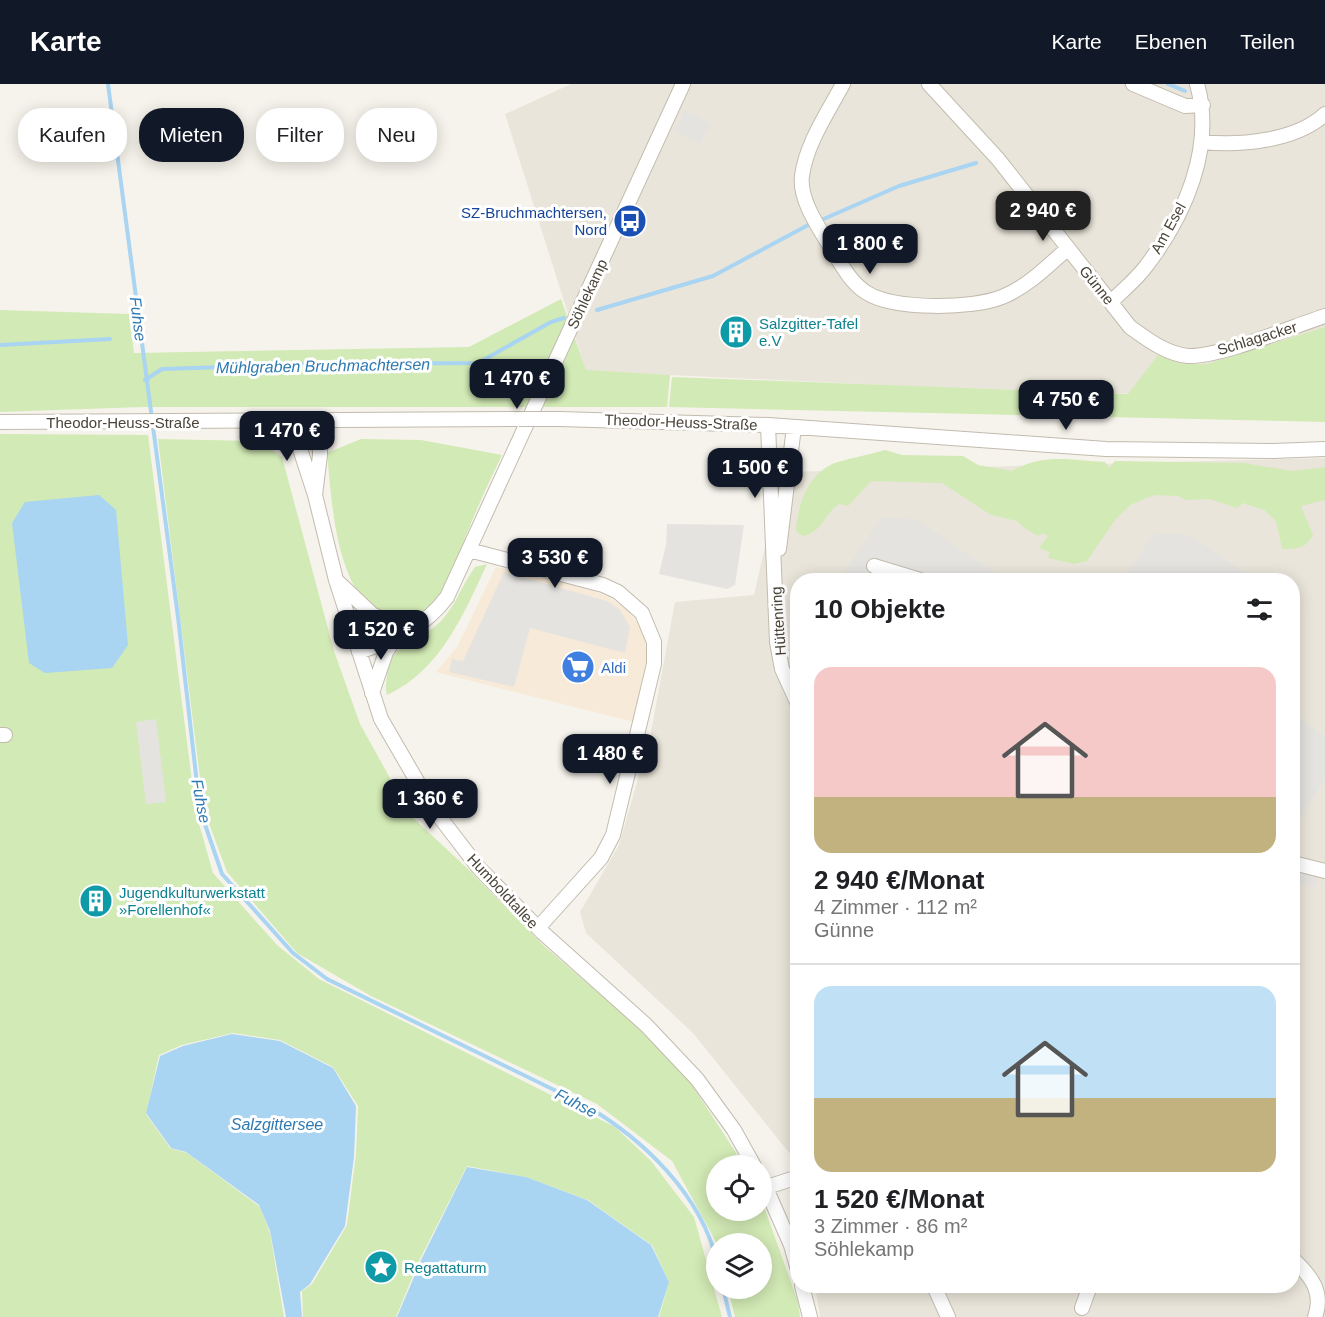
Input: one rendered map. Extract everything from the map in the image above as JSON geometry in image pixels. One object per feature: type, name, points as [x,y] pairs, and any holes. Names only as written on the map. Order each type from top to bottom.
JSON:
[{"type":"street","name":"Söhlekamp","points":[[359,652],[394,640],[418,626],[434,614],[447,597],[683,84]]},
{"type":"street","points":[[843,84],[808,153],[801,178],[806,199],[823,234],[846,270],[868,293],[885,301],[922,304],[970,304],[1002,297],[1030,281],[1068,248]]},
{"type":"street","name":"Günne","points":[[929,84],[998,159],[1130,327],[1157,346],[1187,356]]},
{"type":"street","points":[[1133,84],[1185,106],[1203,105]]},
{"type":"street","name":"Am Esel","points":[[1112,302],[1146,268],[1164,241],[1194,176],[1203,142],[1203,105],[1197,84]]},
{"type":"street","points":[[1203,142],[1228,145],[1262,141],[1315,124],[1325,114]]},
{"type":"street","name":"Schlagacker","points":[[1187,356],[1227,349],[1325,316]]},
{"type":"street","name":"Theodor-Heuss-Straße","points":[[0,422],[560,419],[768,425],[1106,449],[1273,451],[1325,449]]},
{"type":"street","name":"Humboldtallee","points":[[297,421],[300,449],[315,495],[336,580],[372,693],[386,729],[432,807],[478,867],[538,928],[646,1025],[697,1079],[734,1130],[748,1155]]},
{"type":"street","name":"Humboldtallee","points":[[315,495],[320,455],[320,422]]},
{"type":"street","name":"Hüttenring","points":[[768,425],[776,571],[777,642],[782,669],[790,686]]},
{"type":"street","name":"Hüttenring","points":[[776,571],[786,508],[794,427]]},
{"type":"street","points":[[469,550],[603,585],[618,592],[642,613],[654,642],[654,664],[646,702],[613,835],[601,858],[538,928]]},
{"type":"street","points":[[874,566],[897,573]]},
{"type":"street","points":[[336,580],[372,614],[394,625]]},
{"type":"street","points":[[352,634],[394,625],[418,626]]},
{"type":"street","points":[[372,693],[383,660],[394,640]]},
{"type":"street","points":[[1300,865],[1325,871]]},
{"type":"street","points":[[772,1182],[790,1178]]},
{"type":"street","points":[[772,1203],[790,1250]]},
{"type":"street","points":[[1300,1266],[1310,1276],[1318,1292],[1315,1317]]},
{"type":"street","points":[[804,1293],[810,1317]]},
{"type":"street","points":[[941,1293],[948,1317]]},
{"type":"street","points":[[1082,1308],[1087,1293]]},
{"type":"shaded area","points":[[571,84],[1325,84],[1325,393],[1292,396],[1139,394],[925,387],[586,371],[505,114]]},
{"type":"shaded area","points":[[685,110],[711,124],[700,144],[674,131]]},
{"type":"shaded area","points":[[1325,458],[1325,1317],[820,1317],[816,1293],[1300,1293],[1300,573],[790,573],[790,1154],[693,1033],[586,933],[580,912],[619,845],[650,737],[675,602],[754,595],[782,472]]},
{"type":"shaded area","points":[[881,518],[916,519],[996,573],[844,573]]},
{"type":"shaded area","points":[[667,524],[744,525],[735,585],[727,589],[659,574],[666,545]]},
{"type":"shaded area","points":[[1154,533],[1190,535],[1245,573],[1128,573]]},
{"type":"shaded area","points":[[496,567],[586,588],[609,597],[628,611],[638,623],[645,639],[647,658],[634,722],[436,672],[457,647]]},
{"type":"shaded area","points":[[504,572],[607,601],[620,610],[630,627],[625,653],[530,628],[514,687],[449,672],[452,659],[463,661]]},
{"type":"shaded area","points":[[156,719],[166,802],[146,804],[136,722]]},
{"type":"shaded area","points":[[1300,719],[1325,736],[1325,779],[1300,819]]},
{"type":"shaded area","points":[[1300,865],[1321,870],[1316,887],[1300,883]]},
{"type":"green space","points":[[561,299],[586,370],[670,375],[667,407],[143,407],[0,412],[0,310],[129,314],[134,353],[469,347]]},
{"type":"green space","points":[[1325,327],[1325,422],[669,407],[672,377],[1128,394],[1158,355],[1182,364],[1207,364]]},
{"type":"green space","points":[[0,434],[148,435],[196,813],[213,873],[277,945],[319,979],[615,1127],[651,1161],[694,1217],[706,1260],[706,1299],[717,1299],[722,1317],[659,1317],[669,1282],[652,1245],[588,1200],[526,1177],[467,1166],[419,1261],[396,1317],[303,1317],[302,1291],[312,1284],[347,1225],[356,1154],[358,1106],[333,1067],[280,1040],[233,1033],[182,1045],[159,1055],[146,1114],[170,1148],[187,1153],[260,1207],[270,1233],[284,1317],[0,1317]]},
{"type":"green space","points":[[158,439],[260,441],[282,457],[334,651],[360,724],[411,816],[468,869],[544,946],[675,1059],[737,1155],[706,1155],[706,1221],[769,1221],[790,1280],[790,1293],[795,1293],[798,1302],[800,1317],[735,1317],[730,1299],[772,1299],[772,1233],[711,1233],[672,1161],[597,1104],[371,996],[297,953],[227,872],[204,810]]},
{"type":"green space","points":[[361,439],[421,440],[502,455],[445,587],[432,605],[413,616],[396,618],[376,610],[360,595],[340,550],[331,497],[327,453]]},
{"type":"green space","points":[[885,450],[902,455],[963,456],[978,465],[1012,471],[1035,462],[1057,459],[1105,462],[1109,468],[1115,461],[1244,463],[1292,471],[1325,467],[1325,500],[1301,506],[1313,535],[1307,543],[1297,548],[1282,549],[1276,521],[1264,510],[1243,503],[1237,508],[1210,499],[1186,500],[1178,496],[1156,495],[1130,505],[1115,520],[1087,561],[1074,564],[1048,558],[1050,552],[1039,548],[1048,536],[1042,533],[1038,536],[1017,521],[991,515],[942,483],[871,481],[848,506],[839,504],[834,508],[815,531],[803,536],[796,531],[802,499],[820,472],[838,462]]},
{"type":"green space","points":[[487,564],[459,621],[436,656],[406,685],[387,695],[387,676],[393,656],[440,622],[450,610],[475,567]]},
{"type":"water","points":[[99,495],[116,510],[128,645],[112,668],[45,673],[29,663],[12,523],[25,502]]},
{"type":"water","name":"Salzgittersee","points":[[232,1034],[280,1041],[333,1068],[356,1106],[354,1157],[345,1226],[310,1284],[300,1292],[302,1317],[286,1317],[270,1231],[259,1205],[186,1152],[171,1148],[146,1113],[160,1056],[183,1046]]},
{"type":"water","points":[[467,1167],[526,1177],[587,1200],[651,1245],[669,1282],[658,1317],[397,1317],[422,1258]]},
{"type":"waterway","name":"Fuhse","points":[[108,84],[178,617],[200,810],[222,874],[293,953],[327,979],[585,1105],[628,1134],[667,1171],[683,1191],[707,1233]]},
{"type":"waterway","name":"Mühlgraben Bruchmachtersen","points":[[1168,84],[1185,91]]},
{"type":"waterway","name":"Mühlgraben Bruchmachtersen","points":[[819,221],[899,186],[976,163]]},
{"type":"waterway","name":"Mühlgraben Bruchmachtersen","points":[[597,310],[713,276],[812,223]]},
{"type":"waterway","name":"Mühlgraben Bruchmachtersen","points":[[145,380],[162,369],[313,364],[478,363],[551,322],[564,318]]},
{"type":"waterway","points":[[0,345],[110,339]]},
{"type":"waterway","name":"Fuhse","points":[[726,1299],[730,1317]]},
{"type":"place","name":"SZ-Bruchmachtersen, Nord","points":[[630,221]]},
{"type":"place","name":"Salzgitter-Tafel e.V","points":[[736,332]]},
{"type":"place","name":"Aldi","points":[[578,667]]},
{"type":"place","name":"Jugendkulturwerkstatt »Forellenhof«","points":[[96,901]]},
{"type":"place","name":"Regattaturm","points":[[381,1267]]}]
